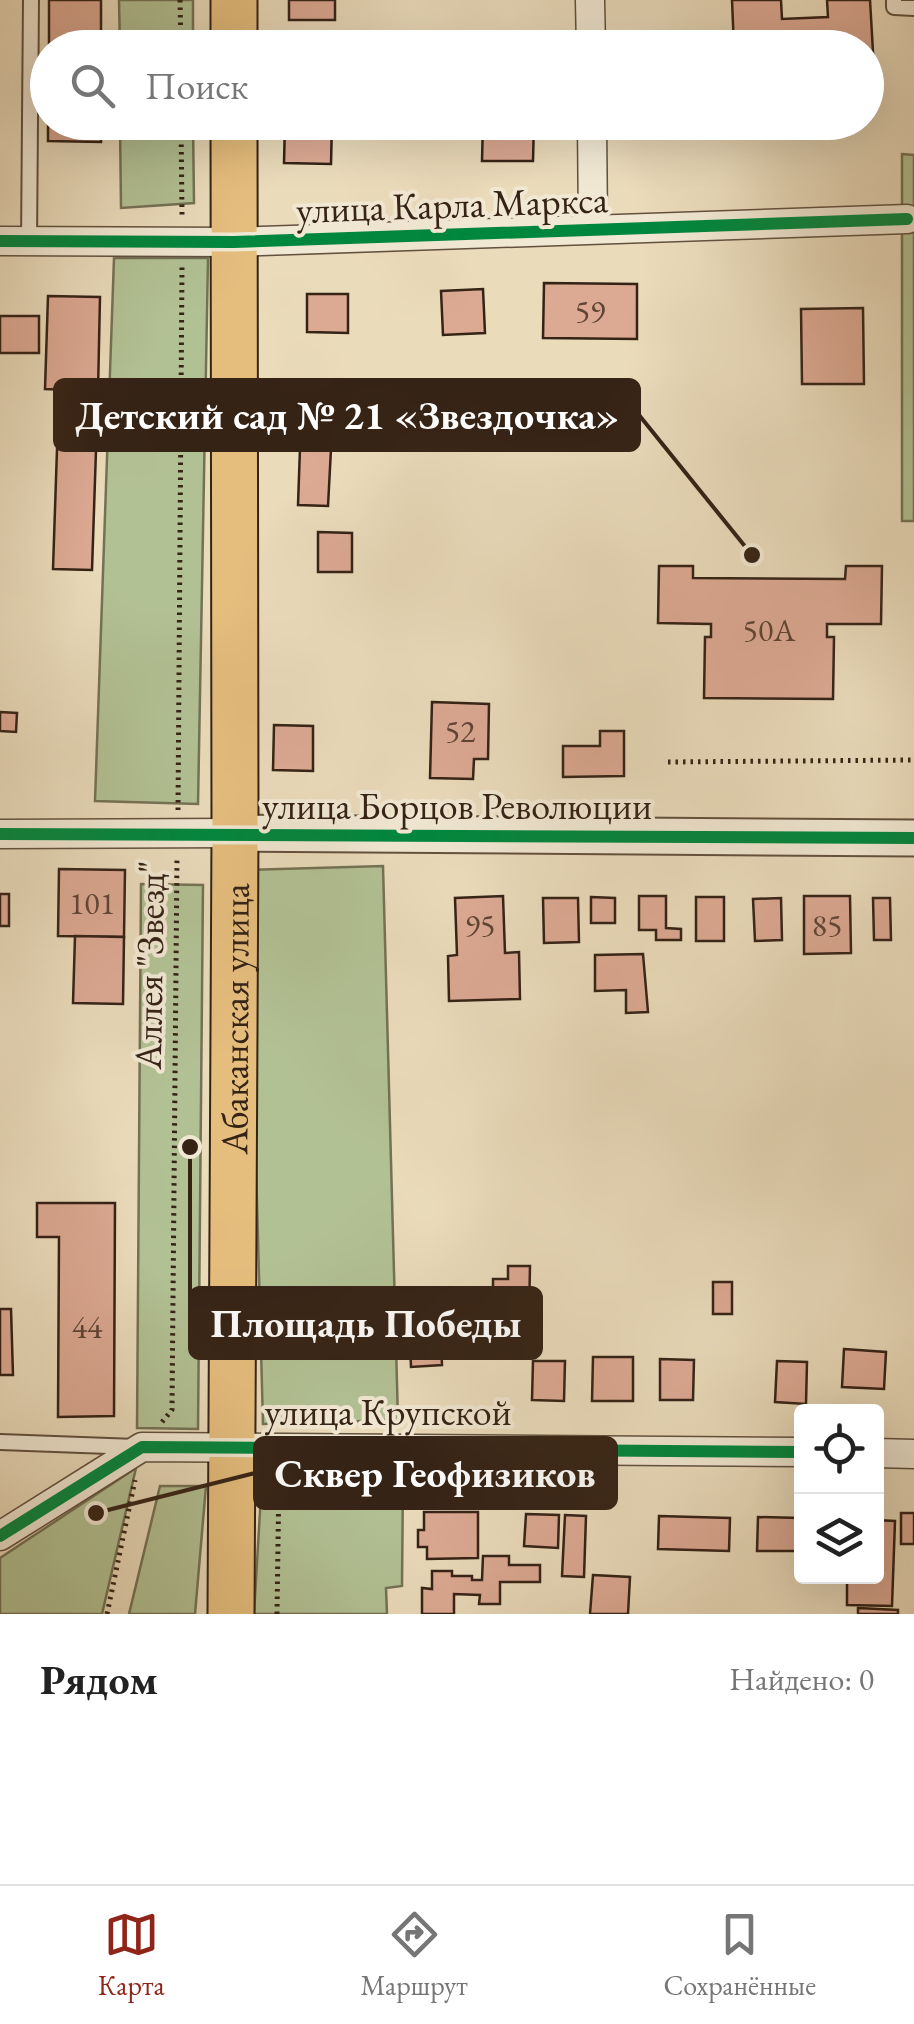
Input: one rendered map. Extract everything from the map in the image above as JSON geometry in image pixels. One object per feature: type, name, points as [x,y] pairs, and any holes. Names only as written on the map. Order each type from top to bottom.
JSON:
[{"type":"main road","points":[[234,0],[234,30]]},
{"type":"main road","name":"Абаканская улица","points":[[231,1614],[234,140]]},
{"type":"street","points":[[590,0],[591,30]]},
{"type":"street","points":[[592,140],[593,228]]},
{"type":"street","name":"улица Карла Маркса","points":[[14,241],[234,242],[907,219]]},
{"type":"street","name":"улица Борцов Революции","points":[[0,834],[914,838]]},
{"type":"street","points":[[0,1536],[142,1448]]},
{"type":"street","name":"улица Крупской","points":[[142,1448],[794,1452]]},
{"type":"street","points":[[884,1453],[914,1454]]},
{"type":"lane","points":[[14,241],[31,0]]},
{"type":"lane","points":[[894,0],[894,7],[914,8]]},
{"type":"lane","points":[[0,1442],[142,1448]]},
{"type":"path","points":[[180,0],[180,30]]},
{"type":"path","points":[[668,762],[914,760]]},
{"type":"path","points":[[277,1614],[280,1446]]},
{"type":"green space","points":[[119,0],[193,0],[193,30],[120,30]]},
{"type":"green space","points":[[120,140],[193,140],[194,203],[121,208]]},
{"type":"green space","points":[[902,154],[914,155],[914,521],[902,521]]},
{"type":"green space","points":[[114,258],[208,258],[198,804],[95,801]]},
{"type":"green space","points":[[383,866],[398,1420],[263,1424],[248,870]]},
{"type":"green space","points":[[141,884],[203,885],[198,1429],[137,1428]]},
{"type":"green space","points":[[136,1468],[102,1614],[0,1614],[0,1558]]},
{"type":"green space","points":[[262,1477],[403,1477],[402,1586],[386,1588],[387,1614],[254,1614]]},
{"type":"green space","points":[[160,1486],[206,1486],[195,1614],[129,1614]]},
{"type":"building","points":[[49,0],[101,0],[101,30],[49,30]]},
{"type":"building","points":[[289,0],[335,0],[335,20],[289,20]]},
{"type":"building","points":[[732,0],[781,0],[782,19],[828,17],[827,0],[870,0],[872,30],[733,30]]},
{"type":"building","points":[[101,140],[101,142],[48,141]]},
{"type":"building","points":[[285,140],[332,140],[331,164],[284,163]]},
{"type":"building","points":[[483,140],[534,140],[533,161],[482,161]]},
{"type":"building","points":[[544,283],[637,284],[637,339],[543,338]]},
{"type":"building","points":[[483,289],[485,333],[443,335],[441,291]]},
{"type":"building","points":[[307,294],[348,294],[348,333],[307,332]]},
{"type":"building","points":[[48,296],[100,297],[98,391],[45,389]]},
{"type":"building","points":[[863,308],[864,384],[802,384],[801,309]]},
{"type":"building","points":[[0,316],[39,316],[39,353],[0,353]]},
{"type":"building","points":[[300,448],[331,449],[328,506],[298,505]]},
{"type":"building","points":[[57,449],[96,450],[92,570],[53,569]]},
{"type":"building","points":[[318,532],[352,533],[352,572],[318,572]]},
{"type":"building","points":[[659,566],[693,566],[693,578],[845,579],[846,566],[882,566],[881,624],[827,624],[827,637],[834,637],[833,699],[704,698],[705,637],[711,637],[711,624],[658,623]]},
{"type":"building","points":[[432,702],[489,704],[488,759],[474,759],[473,779],[430,778]]},
{"type":"building","points":[[0,712],[17,713],[16,732],[0,731]]},
{"type":"building","points":[[274,725],[313,726],[313,771],[273,770]]},
{"type":"building","points":[[600,731],[624,731],[624,776],[563,777],[563,746],[600,746]]},
{"type":"building","points":[[59,869],[125,870],[124,937],[58,936]]},
{"type":"building","points":[[0,894],[9,894],[9,926],[0,926]]},
{"type":"building","points":[[503,896],[505,953],[519,952],[520,999],[449,1001],[448,956],[457,955],[455,898]]},
{"type":"building","points":[[639,896],[666,896],[666,928],[681,929],[681,940],[656,940],[656,930],[639,930]]},
{"type":"building","points":[[804,896],[850,896],[851,953],[804,954]]},
{"type":"building","points":[[591,897],[615,898],[615,923],[591,923]]},
{"type":"building","points":[[696,897],[724,897],[724,941],[696,941]]},
{"type":"building","points":[[543,898],[578,898],[579,942],[544,943]]},
{"type":"building","points":[[781,898],[782,940],[755,941],[753,899]]},
{"type":"building","points":[[873,898],[890,898],[891,940],[874,940]]},
{"type":"building","points":[[75,936],[124,937],[123,1004],[73,1003]]},
{"type":"building","points":[[643,954],[648,1012],[626,1013],[626,990],[595,991],[595,955]]},
{"type":"building","points":[[37,1203],[115,1203],[114,1416],[58,1417],[59,1237],[37,1237]]},
{"type":"building","points":[[508,1266],[530,1266],[529,1315],[493,1315],[493,1279],[508,1279]]},
{"type":"building","points":[[713,1282],[732,1282],[732,1314],[713,1314]]},
{"type":"building","points":[[0,1309],[11,1309],[13,1375],[0,1375]]},
{"type":"building","points":[[440,1316],[442,1365],[411,1367],[409,1317]]},
{"type":"building","points":[[844,1349],[886,1352],[884,1389],[842,1387]]},
{"type":"building","points":[[593,1357],[633,1357],[633,1401],[592,1401]]},
{"type":"building","points":[[660,1359],[694,1360],[693,1400],[660,1400]]},
{"type":"building","points":[[533,1361],[565,1361],[564,1401],[532,1400]]},
{"type":"building","points":[[777,1361],[807,1362],[806,1404],[775,1402]]},
{"type":"building","points":[[424,1512],[478,1512],[478,1558],[427,1559],[427,1547],[418,1547],[418,1530],[424,1530]]},
{"type":"building","points":[[901,1513],[914,1513],[914,1544],[901,1544]]},
{"type":"building","points":[[526,1514],[559,1515],[558,1548],[524,1546]]},
{"type":"building","points":[[565,1515],[586,1516],[584,1577],[562,1576]]},
{"type":"building","points":[[659,1516],[730,1518],[729,1551],[658,1549]]},
{"type":"building","points":[[758,1517],[794,1518],[794,1551],[757,1551]]},
{"type":"building","points":[[884,1520],[895,1521],[892,1606],[847,1605],[847,1584],[884,1584]]},
{"type":"building","points":[[483,1556],[509,1556],[509,1565],[540,1565],[540,1582],[500,1582],[500,1604],[479,1604],[480,1595],[454,1594],[454,1614],[422,1614],[422,1588],[432,1589],[432,1571],[452,1571],[452,1576],[482,1580]]},
{"type":"building","points":[[593,1575],[630,1577],[628,1614],[590,1614]]},
{"type":"building","points":[[858,1608],[898,1610],[898,1614],[858,1614]]},
{"type":"cycle path","points":[[0,241],[234,242],[907,219]]},
{"type":"cycle path","points":[[0,834],[914,838]]},
{"type":"cycle path","points":[[0,1536],[142,1447],[794,1452]]},
{"type":"place","name":"Детский сад № 21 «Звездочка»","points":[[752,555]]},
{"type":"place","name":"Площадь Победы","points":[[190,1147]]},
{"type":"place","name":"Сквер Геофизиков","points":[[96,1513]]}]
